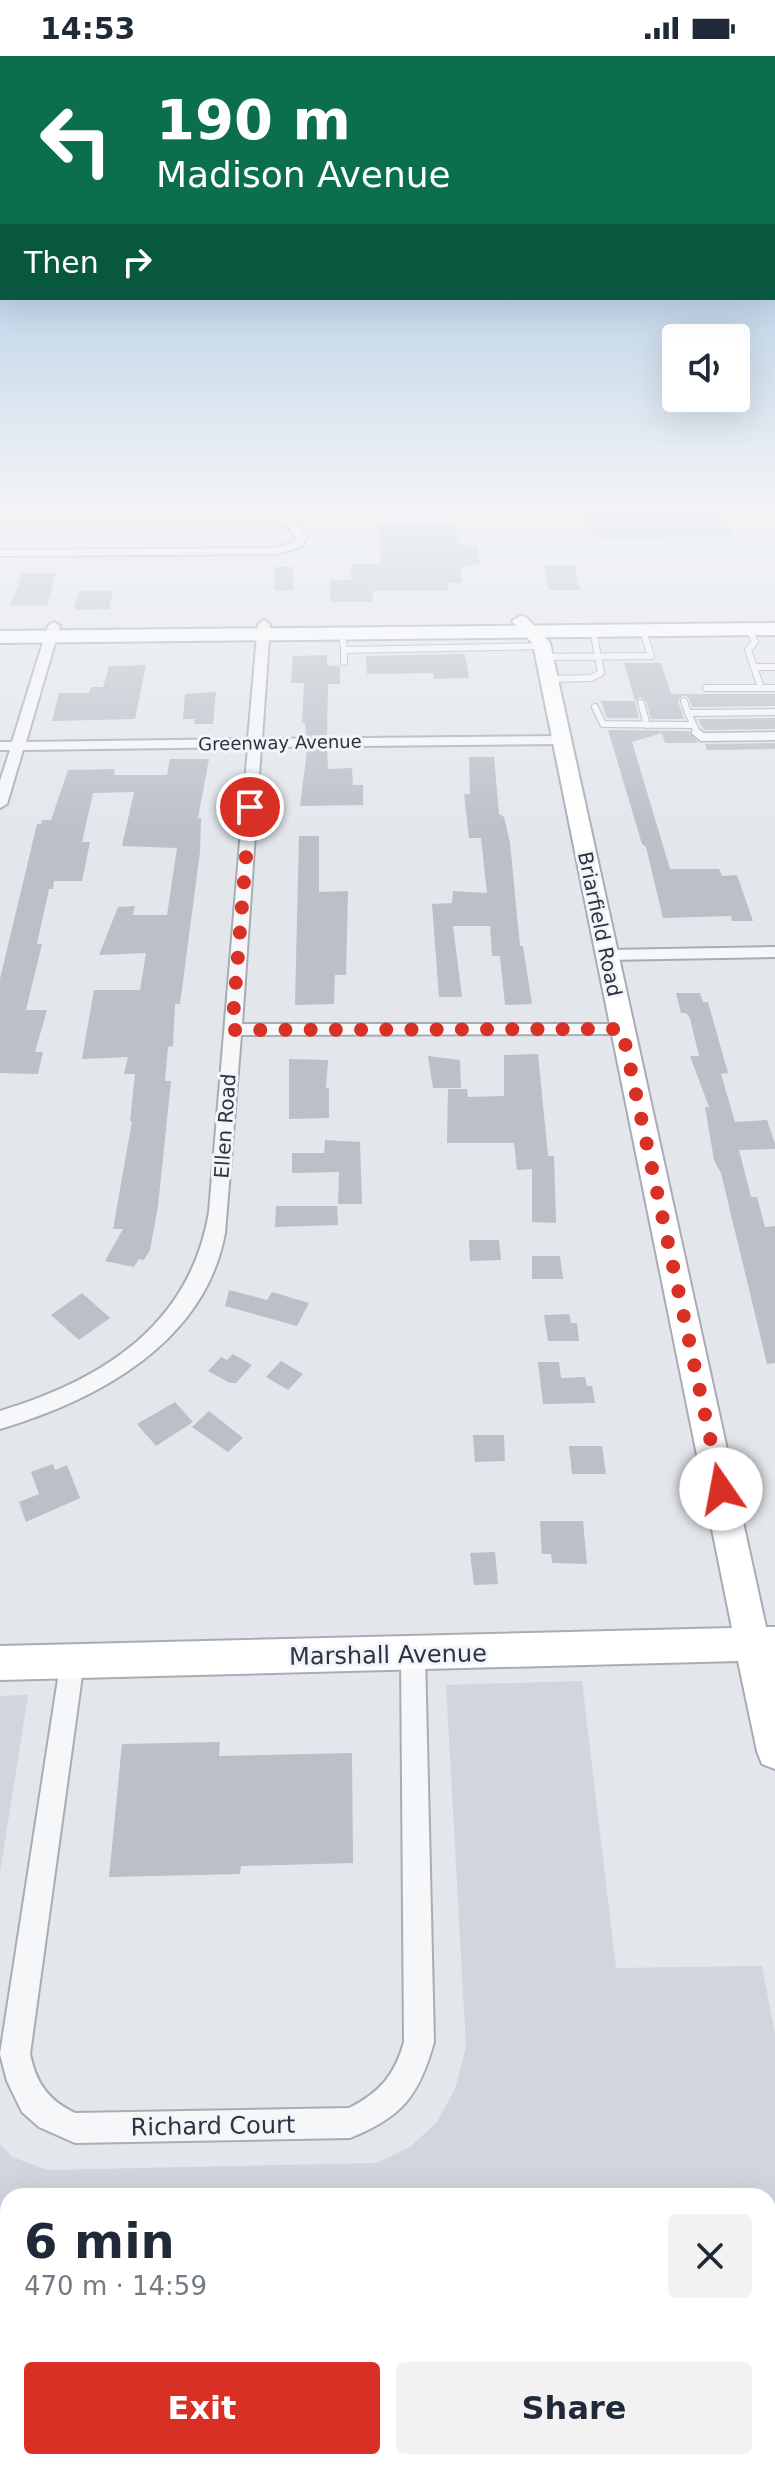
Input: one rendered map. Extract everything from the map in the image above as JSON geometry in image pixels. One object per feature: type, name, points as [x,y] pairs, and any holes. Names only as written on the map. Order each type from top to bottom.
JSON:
[{"type":"main road","points":[[0,627],[52,631],[264,629],[537,647],[775,618]]},
{"type":"main road","points":[[264,629],[343,642],[445,640],[537,647],[593,630],[775,629]]},
{"type":"main road","points":[[0,637],[52,631]]},
{"type":"main road","name":"Briarfield Road","points":[[537,647],[561,740],[622,1029],[764,1643],[775,1751]]},
{"type":"main road","name":"Marshall Avenue","points":[[0,1663],[764,1643]]},
{"type":"street","name":"Ellen Road","points":[[0,1420],[59,1401],[113,1371],[159,1333],[193,1290],[206,1265],[219,1212],[264,629]]},
{"type":"street","points":[[0,804],[52,631]]},
{"type":"street","name":"Greenway Avenue","points":[[0,746],[561,740]]},
{"type":"street","points":[[607,955],[775,952]]},
{"type":"street","points":[[232,1030],[622,1029]]},
{"type":"street","name":"Richard Court","points":[[71,1661],[15,2054],[19,2078],[31,2102],[51,2119],[75,2128],[335,2124],[350,2123],[376,2113],[397,2095],[412,2070],[419,2042],[413,1654]]},
{"type":"lane","points":[[749,629],[755,642],[748,650],[761,688]]},
{"type":"lane","points":[[537,647],[591,678],[601,673],[593,630]]},
{"type":"lane","points":[[537,647],[598,656],[651,656],[643,630]]},
{"type":"lane","points":[[343,642],[344,662]]},
{"type":"lane","points":[[754,667],[775,667]]},
{"type":"lane","points":[[706,688],[775,688]]},
{"type":"lane","points":[[684,701],[696,733],[702,737],[775,736]]},
{"type":"lane","points":[[641,703],[647,725]]},
{"type":"lane","points":[[595,707],[603,724],[693,725]]},
{"type":"lane","points":[[688,713],[775,712]]},
{"type":"shaded area","points":[[582,1681],[616,1968],[762,1966],[775,2034],[775,2188],[0,2188],[0,2144],[12,2157],[48,2170],[377,2163],[410,2147],[437,2122],[455,2089],[466,2047],[446,1685]]},
{"type":"shaded area","points":[[28,1695],[0,1873],[0,1696]]},
{"type":"building","points":[[465,654],[469,678],[434,679],[433,673],[367,674],[366,656]]},
{"type":"building","points":[[327,655],[327,665],[340,666],[340,684],[328,684],[327,735],[306,736],[305,723],[302,723],[304,683],[291,683],[293,656]]},
{"type":"building","points":[[624,663],[661,663],[671,694],[775,694],[775,706],[692,707],[688,697],[683,695],[678,701],[684,719],[651,719],[646,701],[640,697],[635,702],[639,718],[607,718],[601,701],[635,701]]},
{"type":"building","points":[[146,665],[135,719],[52,721],[59,693],[89,693],[91,687],[103,687],[109,666]]},
{"type":"building","points":[[216,692],[213,724],[194,724],[195,719],[183,719],[185,694]]},
{"type":"building","points":[[775,718],[775,729],[704,730],[697,719]]},
{"type":"building","points":[[608,730],[689,731],[698,743],[665,743],[662,733],[632,742],[670,869],[719,869],[722,876],[737,875],[753,921],[732,921],[731,916],[663,918],[646,847],[642,844]]},
{"type":"building","points":[[775,743],[775,749],[707,750],[705,744]]},
{"type":"building","points":[[327,749],[328,769],[352,768],[353,785],[363,785],[363,805],[300,806],[307,750]]},
{"type":"building","points":[[469,757],[494,757],[499,814],[504,817],[510,843],[520,946],[523,946],[532,1004],[505,1005],[500,956],[492,956],[490,926],[453,926],[462,997],[439,997],[432,904],[452,903],[453,891],[487,893],[481,838],[469,838],[464,794],[470,794]]},
{"type":"building","points":[[170,759],[209,759],[198,818],[201,818],[200,852],[180,1004],[175,1004],[173,1046],[168,1047],[165,1081],[171,1081],[158,1206],[150,1250],[144,1260],[139,1259],[134,1267],[105,1261],[123,1229],[113,1229],[132,1121],[135,1074],[124,1074],[128,1057],[82,1059],[94,990],[140,990],[146,953],[99,955],[118,907],[135,906],[133,915],[167,915],[177,848],[122,846],[134,792],[93,793],[82,842],[90,842],[82,881],[54,881],[53,889],[49,889],[37,944],[42,944],[26,1010],[47,1010],[35,1052],[43,1052],[38,1074],[0,1073],[0,979],[37,824],[41,824],[42,820],[51,820],[68,770],[115,769],[114,775],[167,775]]},
{"type":"building","points":[[299,836],[319,836],[319,892],[348,891],[346,975],[335,975],[334,1004],[295,1005]]},
{"type":"building","points":[[676,993],[700,993],[703,1002],[708,1002],[728,1073],[721,1074],[735,1122],[767,1120],[775,1144],[775,1149],[739,1150],[751,1197],[757,1197],[765,1227],[775,1226],[775,1363],[767,1364],[721,1173],[714,1160],[705,1107],[709,1107],[690,1056],[699,1056],[690,1018],[686,1013],[681,1013]]},
{"type":"building","points":[[538,1054],[548,1156],[554,1156],[556,1223],[532,1222],[532,1169],[517,1170],[514,1143],[447,1143],[448,1089],[467,1089],[468,1097],[504,1096],[504,1055]]},
{"type":"building","points":[[428,1056],[460,1060],[461,1088],[433,1088]]},
{"type":"building","points":[[289,1059],[328,1060],[326,1088],[329,1088],[329,1118],[289,1119]]},
{"type":"building","points":[[325,1140],[360,1142],[362,1204],[338,1204],[339,1172],[292,1173],[292,1153],[324,1153]]},
{"type":"building","points":[[276,1206],[337,1206],[338,1225],[275,1227]]},
{"type":"building","points":[[469,1240],[499,1240],[501,1260],[470,1261]]},
{"type":"building","points":[[532,1256],[560,1256],[563,1279],[532,1279]]},
{"type":"building","points":[[229,1290],[267,1300],[272,1292],[309,1303],[297,1326],[225,1306]]},
{"type":"building","points":[[82,1293],[110,1318],[79,1340],[51,1315]]},
{"type":"building","points":[[569,1314],[571,1323],[577,1323],[579,1341],[548,1341],[544,1315]]},
{"type":"building","points":[[233,1354],[252,1365],[236,1383],[208,1371],[221,1357],[227,1360]]},
{"type":"building","points":[[281,1361],[303,1374],[288,1390],[266,1377]]},
{"type":"building","points":[[538,1362],[559,1362],[561,1378],[585,1377],[587,1386],[592,1386],[595,1403],[543,1404]]},
{"type":"building","points":[[175,1402],[193,1422],[156,1446],[137,1424]]},
{"type":"building","points":[[209,1411],[243,1438],[228,1452],[192,1427]]},
{"type":"building","points":[[473,1435],[504,1435],[505,1461],[475,1462]]},
{"type":"building","points":[[569,1446],[602,1446],[606,1474],[572,1474]]},
{"type":"building","points":[[53,1464],[55,1470],[67,1465],[80,1498],[26,1522],[19,1502],[39,1494],[31,1472]]},
{"type":"building","points":[[540,1521],[583,1521],[587,1564],[552,1563],[551,1554],[542,1554]]},
{"type":"building","points":[[495,1552],[498,1584],[474,1585],[470,1553]]},
{"type":"building","points":[[220,1742],[219,1756],[352,1753],[353,1863],[241,1866],[240,1874],[109,1877],[122,1744]]},
{"type":"route","points":[[250,807],[232,1030],[622,1029],[721,1489]]}]
